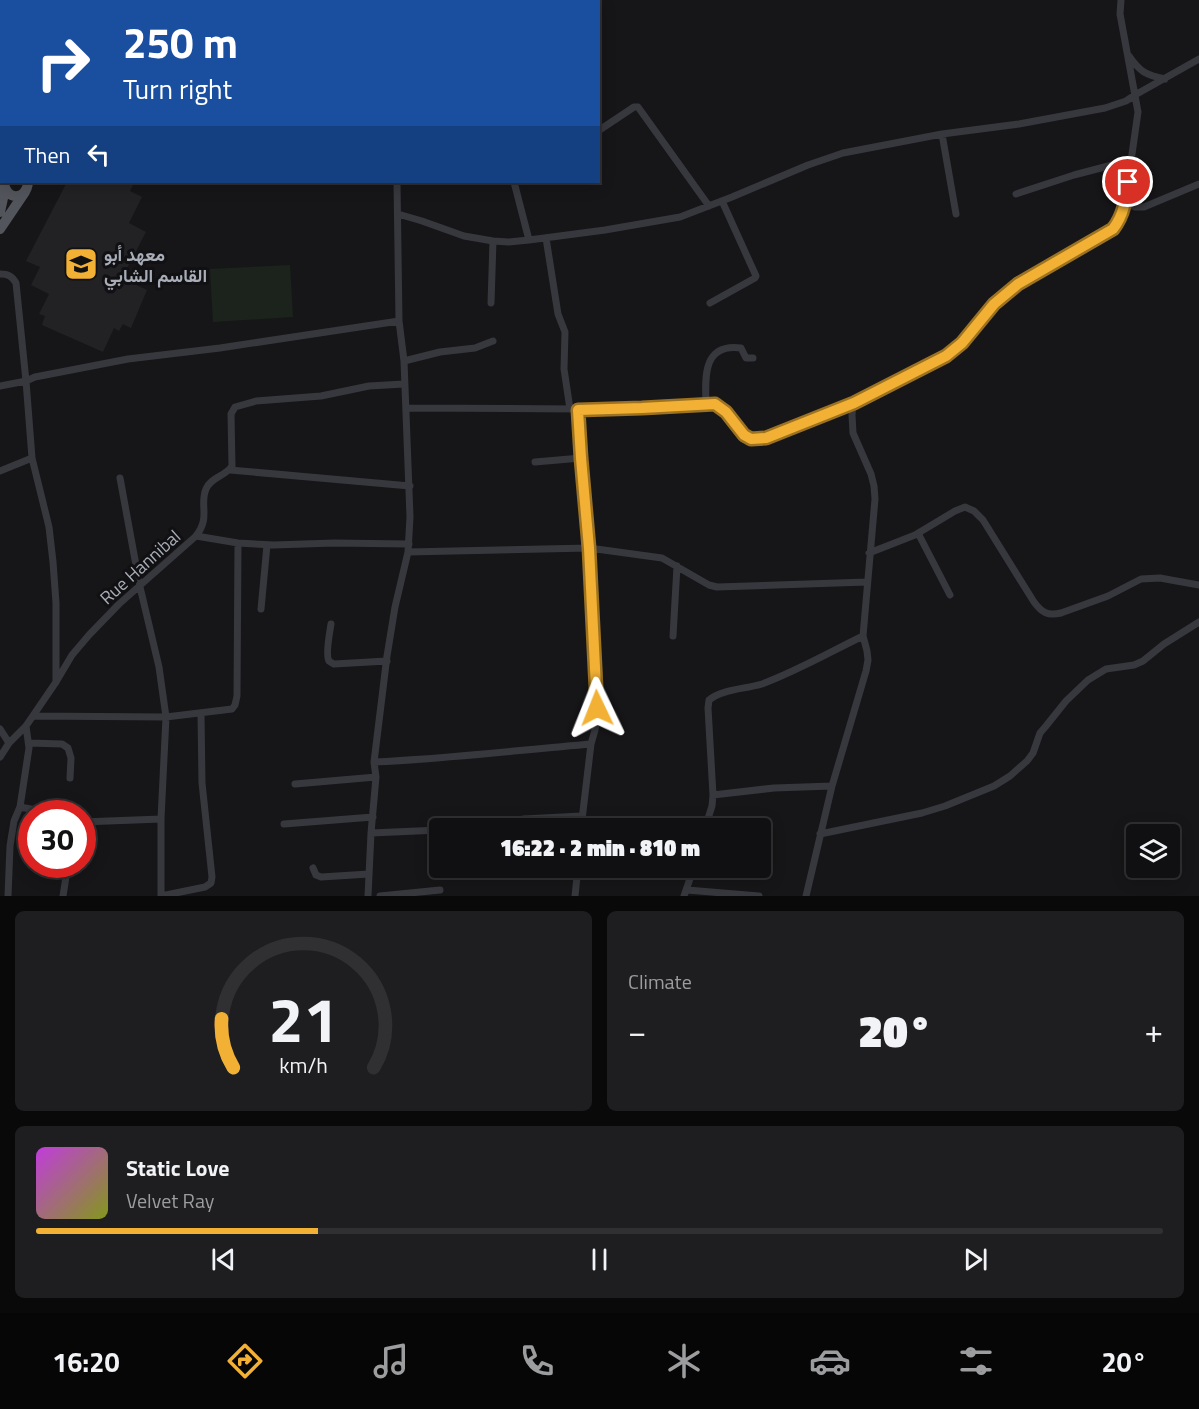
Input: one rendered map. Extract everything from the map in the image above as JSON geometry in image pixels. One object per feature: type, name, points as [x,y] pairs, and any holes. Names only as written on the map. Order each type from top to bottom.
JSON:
[{"type":"main road","points":[[5,185],[8,193],[14,196],[18,196],[28,186]]},
{"type":"main road","points":[[0,212],[5,185]]},
{"type":"main road","points":[[0,229],[28,186]]},
{"type":"street","points":[[406,408],[574,409],[715,404],[721,407],[744,435],[756,440],[854,403],[946,356],[962,343],[994,304],[1018,284],[1113,229],[1122,214],[1138,112],[1120,14],[1120,0]]},
{"type":"street","points":[[1128,54],[1136,66],[1149,76],[1165,79]]},
{"type":"street","points":[[398,214],[464,236],[508,242],[661,221],[680,217],[843,153],[942,134],[1019,124],[1105,108],[1126,101],[1199,59]]},
{"type":"street","points":[[600,130],[634,107],[638,107],[709,206]]},
{"type":"street","points":[[942,134],[956,214]]},
{"type":"street","points":[[1016,194],[1131,160]]},
{"type":"street","points":[[368,896],[376,777],[374,762],[395,607],[408,548],[410,486],[404,361],[399,321],[397,183]]},
{"type":"street","points":[[514,183],[529,240]]},
{"type":"street","points":[[1125,203],[1143,207],[1199,184]]},
{"type":"street","points":[[710,303],[756,276],[722,201]]},
{"type":"street","points":[[543,818],[582,816],[598,699],[581,458],[574,409],[564,369],[565,332],[558,314],[546,238]]},
{"type":"street","points":[[491,303],[493,241]]},
{"type":"street","points":[[0,274],[12,276],[16,283],[32,458],[49,527],[53,562],[57,603],[56,682]]},
{"type":"street","points":[[0,386],[129,359],[399,321]]},
{"type":"street","points":[[404,361],[440,352],[475,348],[493,341]]},
{"type":"street","points":[[706,404],[709,362],[719,351],[734,347],[741,348],[746,358],[753,358]]},
{"type":"street","points":[[404,384],[369,386],[321,396],[238,405],[231,414],[232,466],[230,470],[410,486]]},
{"type":"street","points":[[806,896],[832,786],[868,660],[863,636],[874,514],[874,486],[853,434],[854,403]]},
{"type":"street","points":[[0,471],[32,458]]},
{"type":"street","points":[[535,462],[581,458]]},
{"type":"street","name":"Rue Hannibal","points":[[0,757],[9,743],[26,726],[72,656],[89,635],[119,604],[202,529],[205,519],[205,491],[211,482],[230,470]]},
{"type":"street","points":[[120,478],[140,586],[159,667],[166,717],[161,819],[161,896],[205,887],[211,883],[202,783],[201,714]]},
{"type":"street","points":[[869,553],[918,533],[965,507],[974,511],[983,520],[1040,610],[1050,614],[1061,613],[1108,596],[1141,579],[1160,578],[1199,585]]},
{"type":"street","points":[[918,533],[950,595]]},
{"type":"street","points":[[196,536],[267,545],[334,543],[408,548],[589,548],[662,558],[717,587],[867,582]]},
{"type":"street","points":[[33,716],[166,717],[232,709],[237,696],[238,543]]},
{"type":"street","points":[[261,609],[267,545]]},
{"type":"street","points":[[673,636],[677,566]]},
{"type":"street","points":[[820,834],[922,813],[994,786],[1027,761],[1046,726],[1066,701],[1088,680],[1106,669],[1129,666],[1143,661],[1164,644],[1199,622]]},
{"type":"street","points":[[331,624],[328,658],[330,662],[334,664],[387,661]]},
{"type":"street","points":[[707,818],[713,795],[709,700],[721,693],[774,679],[863,636]]},
{"type":"street","points":[[21,800],[29,742],[26,726]]},
{"type":"street","points":[[0,729],[9,743]]},
{"type":"street","points":[[29,742],[62,744],[68,748],[71,758],[70,778]]},
{"type":"street","points":[[374,762],[450,758],[591,744]]},
{"type":"street","points":[[295,784],[376,777]]},
{"type":"street","points":[[713,795],[787,787],[832,786]]},
{"type":"street","points":[[8,896],[10,846],[18,812]]},
{"type":"street","points":[[284,824],[373,817]]},
{"type":"street","points":[[96,821],[161,819]]},
{"type":"street","points":[[371,833],[429,830]]},
{"type":"street","points":[[313,868],[316,875],[321,877],[369,874]]},
{"type":"street","points":[[63,896],[66,878]]},
{"type":"street","points":[[575,896],[577,878]]},
{"type":"street","points":[[691,878],[686,893],[759,896]]},
{"type":"street","points":[[380,896],[440,890]]},
{"type":"shaded area","name":"معهد أبو القاسم الشابي","points":[[66,183],[134,183],[130,191],[142,197],[129,223],[146,232],[122,278],[147,290],[131,328],[123,324],[119,331],[114,328],[103,352],[42,325],[45,316],[39,314],[49,294],[31,285],[40,267],[26,261]]},
{"type":"shaded area","points":[[290,265],[293,317],[213,322],[210,269]]},
{"type":"place","name":"معهد أبو القاسم الشابي","points":[[81,264]]},
{"type":"route","points":[[597,708],[589,548],[578,410],[715,404],[726,412],[744,435],[756,440],[854,403],[955,350],[983,315],[1018,284],[1113,229],[1122,214],[1128,182]]}]
